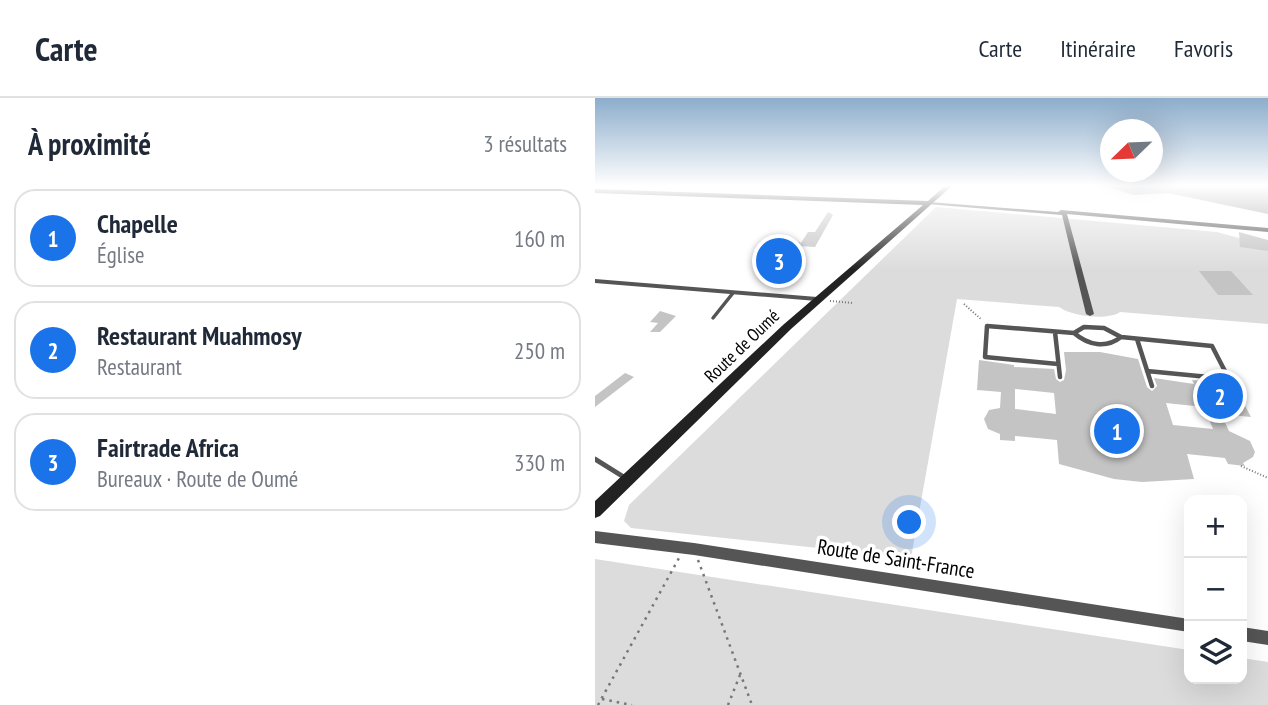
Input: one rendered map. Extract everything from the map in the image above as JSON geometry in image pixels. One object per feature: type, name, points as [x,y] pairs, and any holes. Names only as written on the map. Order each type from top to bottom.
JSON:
[{"type":"main road","name":"Route de Oumé","points":[[595,512],[817,299],[917,213]]},
{"type":"street","points":[[1063,213],[1068,217],[1090,314]]},
{"type":"street","points":[[1076,213],[1268,230]]},
{"type":"street","points":[[595,281],[817,299]]},
{"type":"street","name":"Route de Saint-France","points":[[595,537],[689,548],[1184,625]]},
{"type":"street","points":[[1247,635],[1268,638]]},
{"type":"lane","points":[[713,318],[733,293]]},
{"type":"lane","points":[[1058,364],[985,357],[987,326],[1074,333],[1083,341],[1098,344],[1114,343],[1121,337]]},
{"type":"lane","points":[[1074,333],[1080,328],[1094,327],[1110,330],[1121,337],[1212,346],[1229,379],[1147,372]]},
{"type":"lane","points":[[1055,332],[1060,377]]},
{"type":"lane","points":[[1137,339],[1152,386]]},
{"type":"lane","points":[[595,459],[628,480]]},
{"type":"path","points":[[817,299],[853,303]]},
{"type":"path","points":[[964,304],[989,326]]},
{"type":"path","points":[[1241,466],[1268,478]]},
{"type":"path","points":[[689,548],[752,705]]},
{"type":"path","points":[[598,705],[689,548]]},
{"type":"path","points":[[728,705],[740,674]]},
{"type":"path","points":[[601,699],[632,705]]},
{"type":"shaded area","points":[[929,213],[1007,213],[1217,232],[1268,246],[1268,324],[1120,312],[1107,316],[1089,316],[1059,307],[957,299],[911,558],[631,528],[624,521],[629,505]]},
{"type":"shaded area","points":[[595,559],[1184,649],[1184,684],[1247,684],[1247,659],[1268,662],[1268,705],[595,705]]},
{"type":"building","points":[[827,213],[833,215],[815,247],[799,246],[808,232],[815,232]]},
{"type":"building","points":[[1239,232],[1268,240],[1268,251],[1240,247]]},
{"type":"building","points":[[784,241],[801,242],[788,261],[771,260]]},
{"type":"building","points":[[1199,271],[1231,271],[1253,295],[1218,295]]},
{"type":"building","points":[[660,311],[676,316],[660,332],[650,332],[658,323],[650,322]]},
{"type":"building","points":[[1064,352],[1100,352],[1138,359],[1147,387],[1152,391],[1157,386],[1154,378],[1194,384],[1192,380],[1233,383],[1251,417],[1221,414],[1229,431],[1250,441],[1255,452],[1253,457],[1243,463],[1245,466],[1228,464],[1225,458],[1187,454],[1194,479],[1142,482],[1114,479],[1059,464],[1057,440],[1015,436],[1015,441],[1000,440],[1000,434],[988,429],[984,419],[989,410],[1000,408],[1001,392],[977,390],[979,360],[1014,367],[1054,369],[1056,379],[1060,382],[1064,380]],"holes":[[[1015,389],[1054,393],[1056,414],[1015,409]],[[1166,403],[1204,407],[1213,429],[1173,425]]]},
{"type":"building","points":[[625,373],[634,377],[595,407],[595,396]]},
{"type":"place","name":"Fairtrade Africa","points":[[779,261]]},
{"type":"place","name":"Restaurant Muahmosy","points":[[1220,396]]},
{"type":"place","name":"Chapelle","points":[[1117,431]]}]
